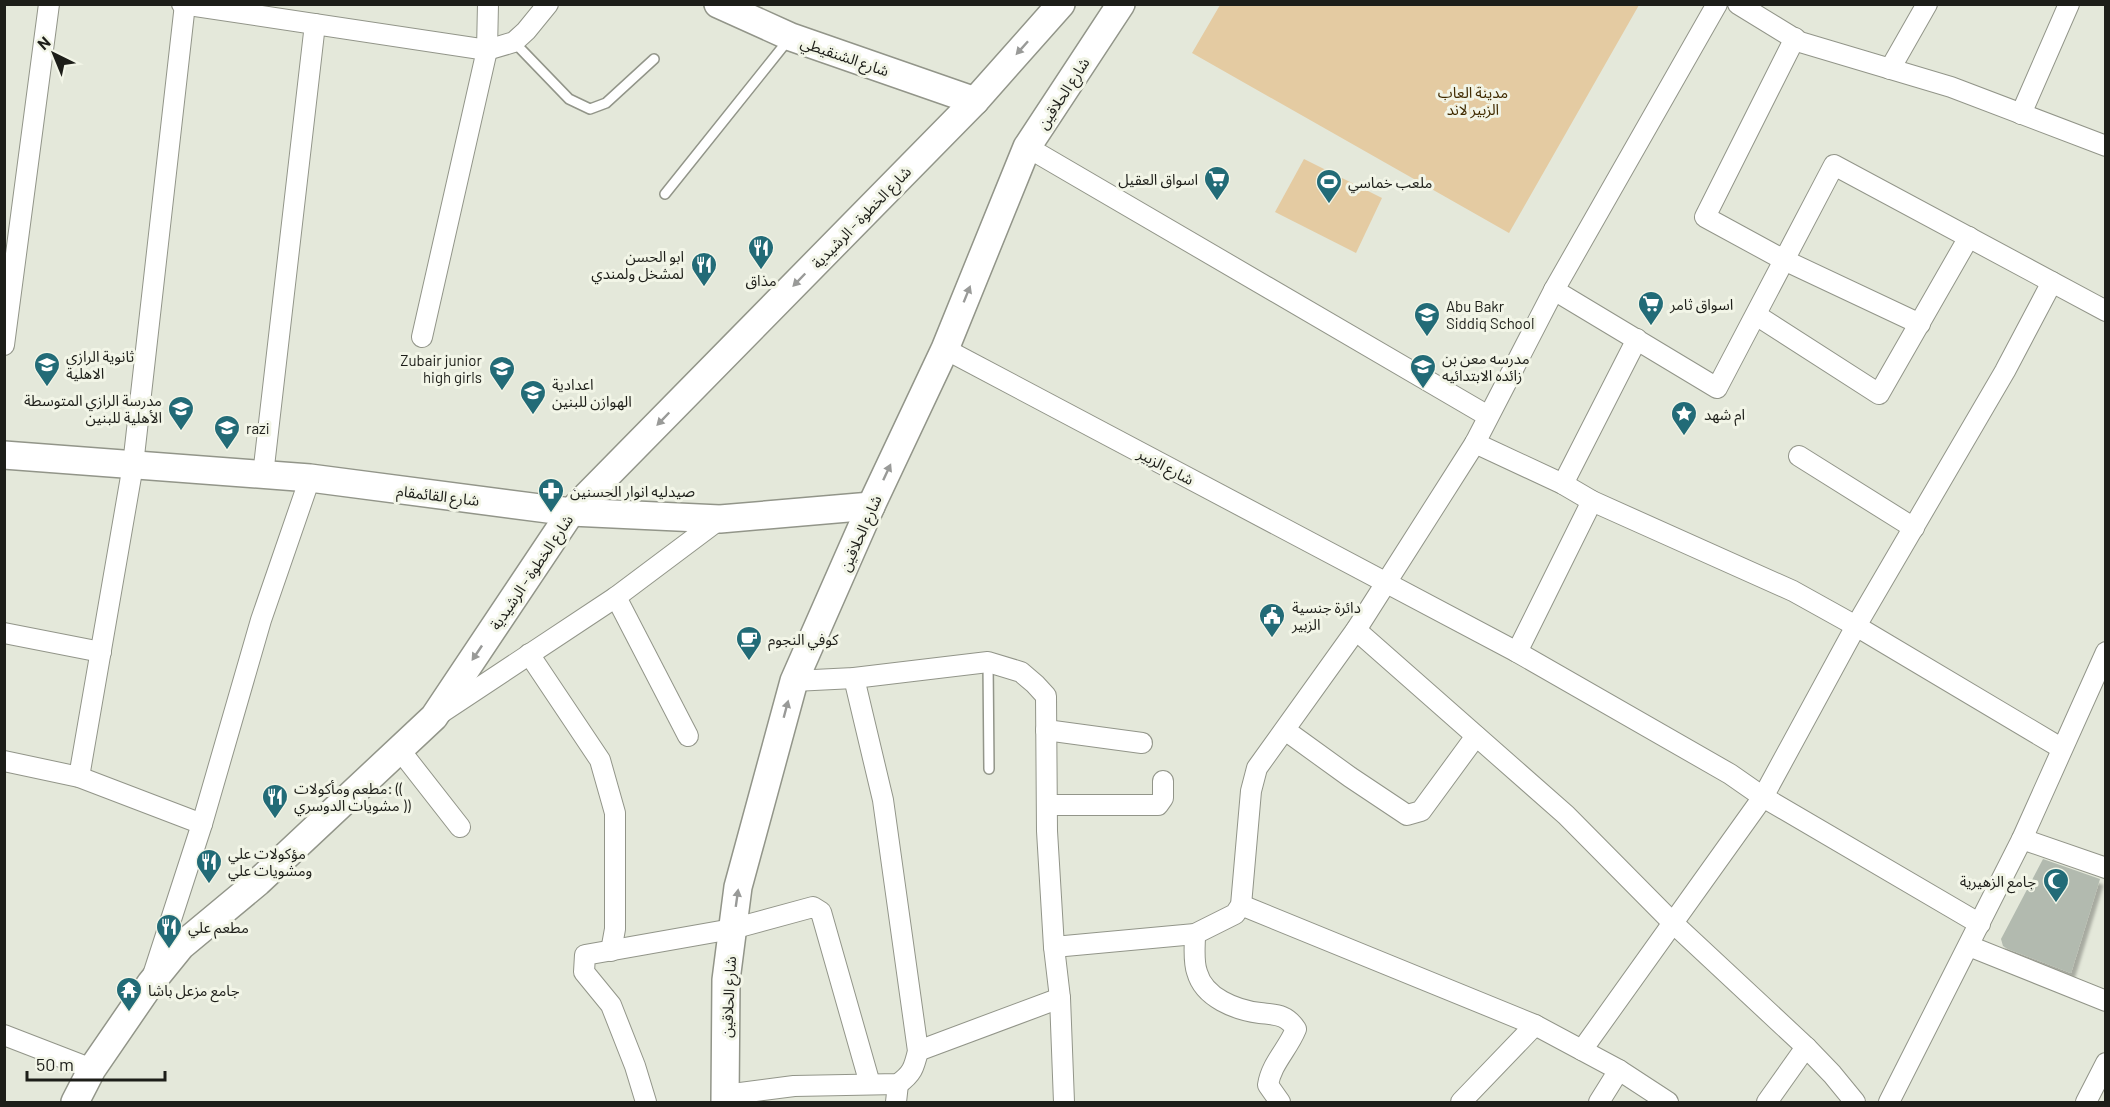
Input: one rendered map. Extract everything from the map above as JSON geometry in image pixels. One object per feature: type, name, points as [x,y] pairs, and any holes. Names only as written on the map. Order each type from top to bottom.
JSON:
[{"type":"main road","name":"شارع الشنقيطي","points":[[718,4],[791,37],[975,100]]},
{"type":"main road","name":"شارع الخطوة - الرشيدية","points":[[75,1102],[92,1069],[150,983],[181,946],[258,882],[434,717],[571,512],[975,100],[1061,4]]},
{"type":"main road","name":"شارع الحلاقين","points":[[725,1099],[726,980],[738,887],[794,681],[871,506],[945,349],[1027,147],[1121,4]]},
{"type":"main road","name":"شارع القائمقام","points":[[4,455],[310,478],[571,512],[720,519],[871,506]]},
{"type":"street","points":[[4,345],[49,4]]},
{"type":"street","points":[[422,337],[487,50],[488,4]]},
{"type":"street","points":[[79,777],[133,465],[184,5],[260,11],[315,24],[487,50],[514,42],[548,4]]},
{"type":"street","points":[[1054,947],[1195,934],[1235,914],[1241,905],[1251,791],[1257,768],[1356,630],[1475,443],[1554,290],[1717,4]]},
{"type":"street","points":[[1738,4],[1795,38],[1951,87],[2106,146]]},
{"type":"street","points":[[1890,69],[1927,4]]},
{"type":"street","points":[[2021,114],[2069,4]]},
{"type":"street","points":[[263,475],[315,24]]},
{"type":"street","points":[[1795,38],[1705,217],[1784,260],[1920,324]]},
{"type":"street","points":[[1027,147],[1488,416]]},
{"type":"street","points":[[1554,290],[1717,387],[1833,165],[2106,311]]},
{"type":"street","points":[[1755,315],[1879,394],[1969,237]]},
{"type":"street","points":[[1582,1050],[1763,797],[1857,626],[2005,371],[2052,282]]},
{"type":"street","points":[[1563,484],[1637,339]]},
{"type":"street","name":"شارع الزبير","points":[[945,349],[1386,584],[1517,651],[1730,774],[1763,797],[1980,924]]},
{"type":"street","points":[[1475,443],[1563,484],[1592,501],[1793,591],[1857,626],[2061,748]]},
{"type":"street","points":[[1799,456],[1914,528]]},
{"type":"street","points":[[150,983],[201,824],[261,620],[310,478]]},
{"type":"street","points":[[1517,651],[1592,501]]},
{"type":"street","points":[[434,717],[616,597],[720,519]]},
{"type":"street","points":[[616,597],[688,736]]},
{"type":"street","points":[[1356,630],[1566,815],[1673,922],[1806,1047],[1855,1102]]},
{"type":"street","points":[[4,633],[101,652]]},
{"type":"street","points":[[1889,1102],[2022,839],[2061,748],[2097,689],[2106,652]]},
{"type":"street","points":[[529,654],[600,760],[615,813],[615,929],[611,951]]},
{"type":"street","points":[[794,681],[854,678],[988,662],[1021,672],[1046,696],[1047,805],[1054,947],[1060,998],[1064,1102]]},
{"type":"street","points":[[725,1099],[792,1094],[870,1084],[897,1093],[911,1075],[918,1051],[883,800],[854,678]]},
{"type":"street","points":[[1046,730],[1142,743]]},
{"type":"street","points":[[1285,730],[1358,783],[1407,814],[1421,811],[1476,736]]},
{"type":"street","points":[[399,749],[460,827]]},
{"type":"street","points":[[4,761],[79,777],[201,824]]},
{"type":"street","points":[[1047,805],[1158,805],[1163,798],[1163,781]]},
{"type":"street","points":[[2022,839],[2106,868]]},
{"type":"street","points":[[1241,905],[1535,1025],[1619,1070],[1668,1102]]},
{"type":"street","points":[[646,1102],[635,1066],[611,1005],[584,972],[585,955],[732,929],[802,908],[813,907],[821,912],[870,1084]]},
{"type":"street","points":[[1195,934],[1197,972],[1207,989],[1222,1002],[1256,1012],[1281,1015],[1291,1021],[1296,1029],[1270,1073],[1268,1086],[1280,1102]]},
{"type":"street","points":[[1969,946],[2106,1001]]},
{"type":"street","points":[[918,1051],[1060,998]]},
{"type":"street","points":[[1461,1102],[1535,1025]]},
{"type":"street","points":[[4,1035],[92,1069]]},
{"type":"street","points":[[1767,1102],[1806,1047]]},
{"type":"street","points":[[2086,1102],[2106,1063]]},
{"type":"street","points":[[1599,1102],[1619,1070]]},
{"type":"lane","points":[[665,194],[791,37]]},
{"type":"lane","points":[[514,42],[569,99],[590,109],[606,103],[654,58]]},
{"type":"lane","points":[[988,662],[989,769]]},
{"type":"green space","name":"مدينة العاب الزبير لاند","points":[[1220,5],[1639,5],[1509,233],[1192,53]]},
{"type":"green space","name":"ملعب خماسي","points":[[1304,159],[1382,198],[1356,253],[1275,212]]},
{"type":"building","name":"جامع الزهيرية","points":[[2043,859],[2100,879],[2071,973],[2008,949],[2003,946],[2001,939]]},
{"type":"place","name":"اسواق العقيل","points":[[1217,202]]},
{"type":"place","name":"ملعب خماسي","points":[[1329,205]]},
{"type":"place","name":"مذاق","points":[[761,271]]},
{"type":"place","name":"ابو الحسن لمشخل ولمندي","points":[[704,288]]},
{"type":"place","name":"اسواق ثامر","points":[[1651,327]]},
{"type":"place","name":"Abu Bakr Siddiq School","points":[[1427,338]]},
{"type":"place","name":"ثانوية الرازي الاهلية","points":[[47,388]]},
{"type":"place","name":"مدرسه معن بن زائده الابتدائيه","points":[[1423,390]]},
{"type":"place","name":"Zubair junior high girls","points":[[502,392]]},
{"type":"place","name":"اعدادية الهوازن للبنين","points":[[533,416]]},
{"type":"place","name":"مدرسة الرازي المتوسطة الأهلية للبنين","points":[[181,432]]},
{"type":"place","name":"ام شهد","points":[[1684,437]]},
{"type":"place","name":"razi","points":[[227,451]]},
{"type":"place","name":"صيدليه انوار الحسنين","points":[[551,514]]},
{"type":"place","name":"دائرة جنسية الزبير","points":[[1272,639]]},
{"type":"place","name":"كوفي النجوم","points":[[749,662]]},
{"type":"place","name":"مطعم ومأكولات: (( مشويات الدوسري ))","points":[[275,820]]},
{"type":"place","name":"مؤكولات علي ومشويات علي","points":[[209,885]]},
{"type":"place","name":"جامع الزهيرية","points":[[2056,904]]},
{"type":"place","name":"مطعم علي","points":[[169,950]]},
{"type":"place","name":"جامع مزعل باشا","points":[[129,1013]]}]
